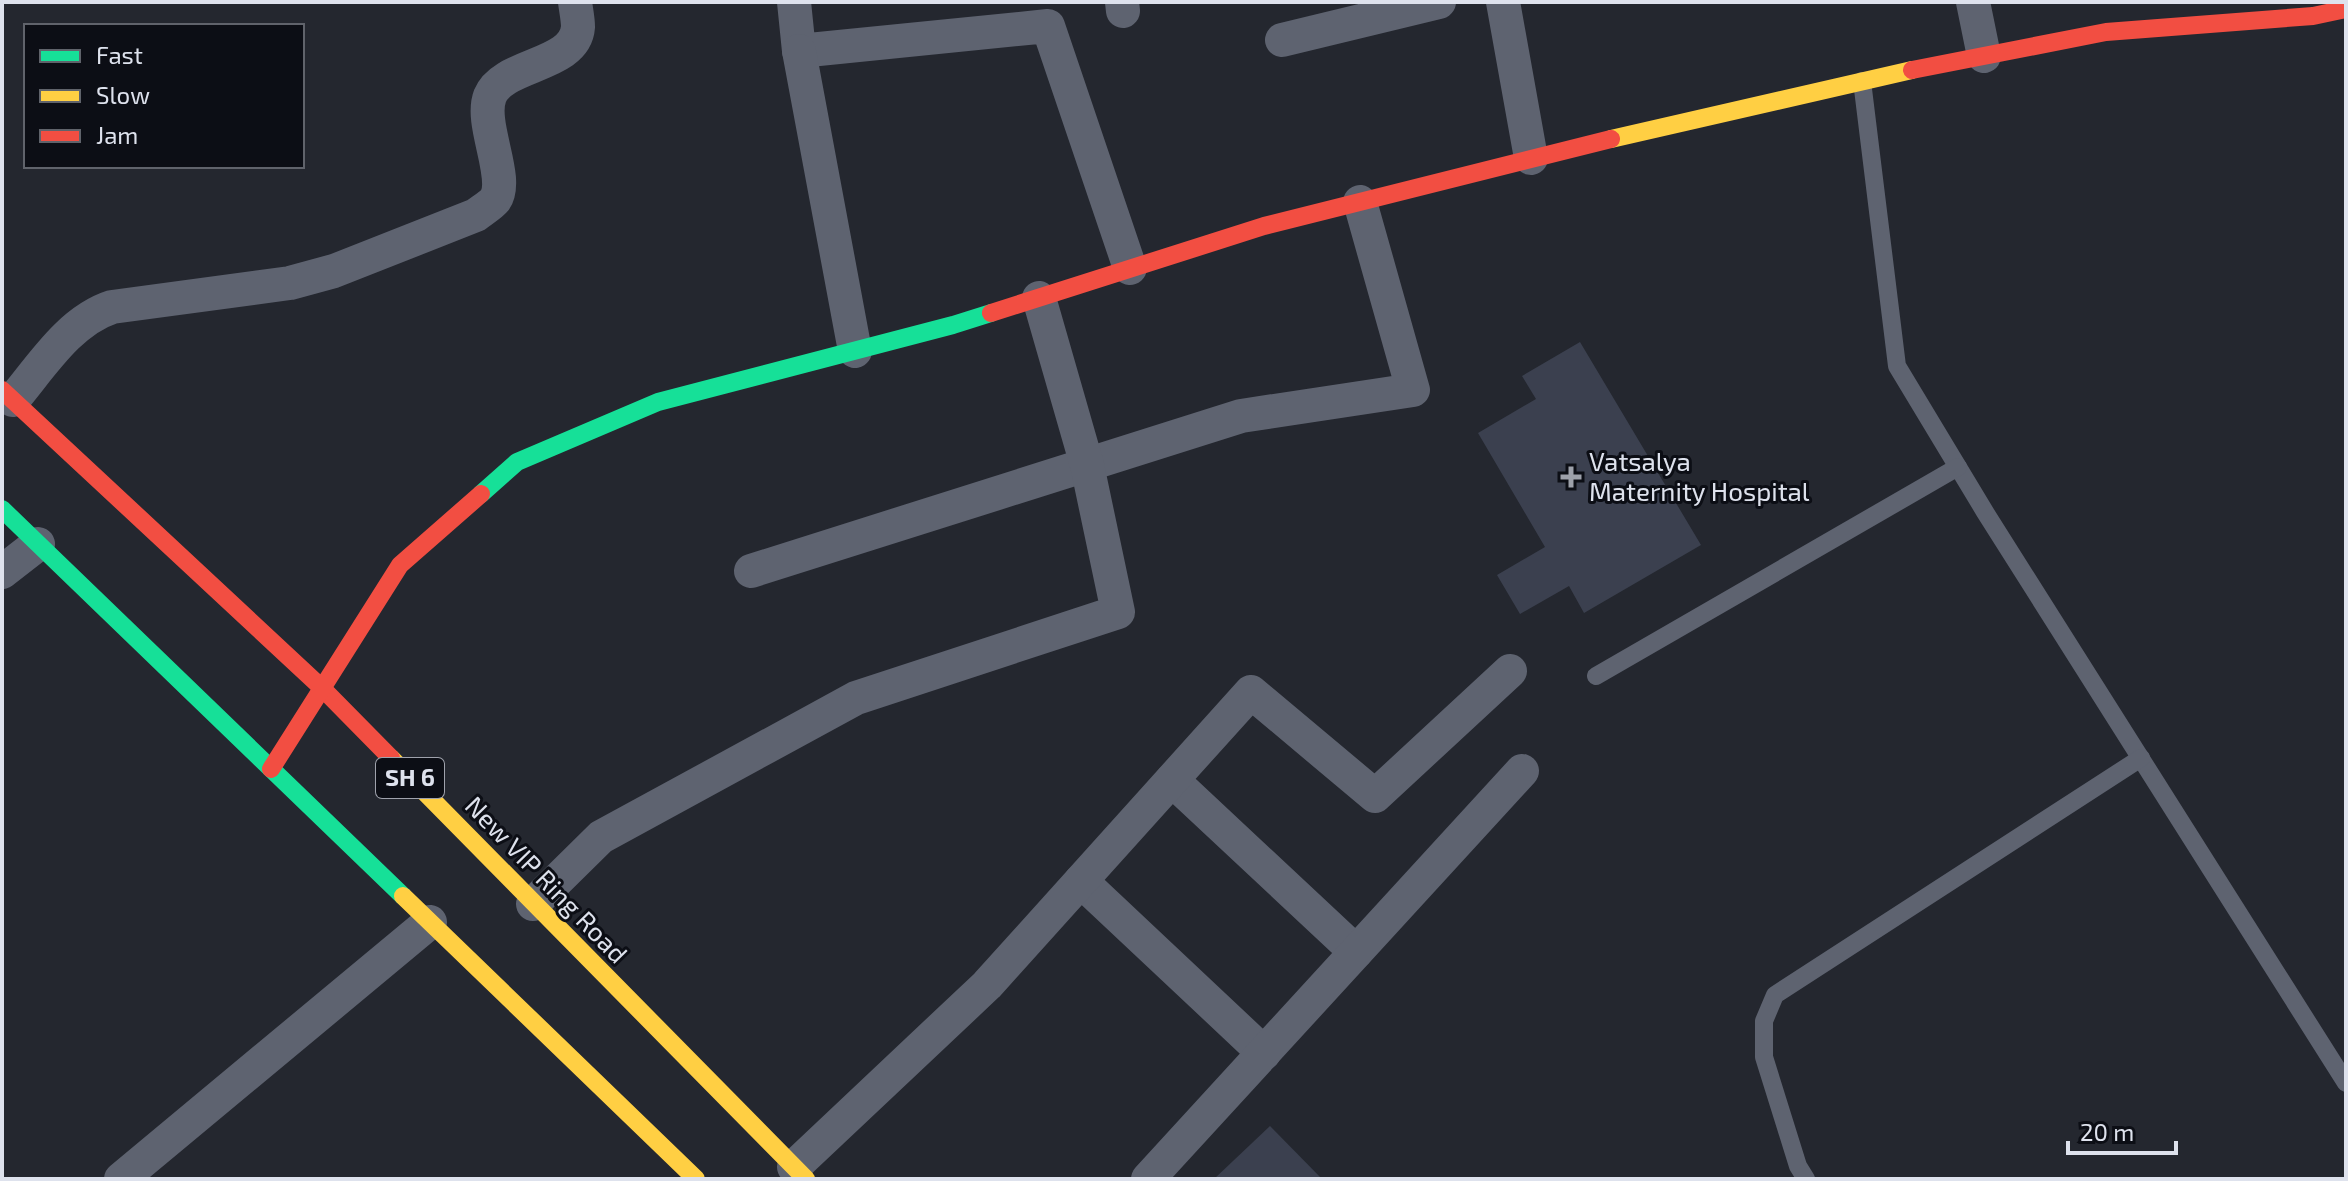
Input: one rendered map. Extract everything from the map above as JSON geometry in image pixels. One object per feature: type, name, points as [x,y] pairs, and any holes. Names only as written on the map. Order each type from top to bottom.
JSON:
[{"type":"street","points":[[8,395],[95,313],[112,307],[290,283],[334,271],[476,215],[495,200],[500,185],[488,117],[490,97],[499,83],[573,43],[578,27],[575,2]]},
{"type":"street","points":[[794,2],[799,51],[855,351]]},
{"type":"street","points":[[1282,40],[1439,2]]},
{"type":"street","points":[[1503,2],[1531,158]]},
{"type":"street","points":[[1973,2],[1984,56]]},
{"type":"street","points":[[271,769],[400,565],[517,462],[658,402],[953,325],[1264,226],[1531,158],[1862,81],[2106,32],[2313,16],[2346,9]]},
{"type":"street","points":[[799,51],[1048,26],[1130,268]]},
{"type":"street","points":[[751,571],[1241,416],[1413,390],[1360,202]]},
{"type":"street","points":[[533,904],[601,837],[856,698],[1118,612],[1087,465],[1039,298]]},
{"type":"street","name":"New VIP Ring Road","points":[[8,395],[322,688],[800,1173]]},
{"type":"street","points":[[2,509],[696,1179]]},
{"type":"street","points":[[2,572],[38,544]]},
{"type":"street","points":[[800,1173],[987,985],[1251,692],[1375,796],[1510,671]]},
{"type":"street","points":[[1148,1179],[1522,771]]},
{"type":"street","points":[[1172,780],[1356,952]]},
{"type":"street","points":[[1081,881],[1264,1053]]},
{"type":"street","points":[[121,1179],[430,922]]},
{"type":"lane","points":[[1862,81],[1897,366],[2346,1083]]},
{"type":"lane","points":[[1596,676],[1958,467]]},
{"type":"lane","points":[[1806,1179],[1798,1166],[1764,1057],[1764,1021],[1775,995],[2141,758]]},
{"type":"building","points":[[1580,342],[1701,545],[1584,613],[1569,586],[1520,614],[1497,575],[1545,547],[1478,433],[1536,399],[1522,376]]},
{"type":"building","points":[[1270,1126],[1322,1179],[1214,1179]]},
{"type":"traffic: fast","points":[[481,494],[517,462],[658,402],[991,313]]},
{"type":"traffic: fast","points":[[2,509],[403,896]]},
{"type":"traffic: slow","points":[[1611,139],[1912,70]]},
{"type":"traffic: slow","points":[[391,758],[806,1179]]},
{"type":"traffic: slow","points":[[403,896],[696,1179]]},
{"type":"traffic: jam","points":[[1912,70],[2106,32],[2313,16],[2346,9]]},
{"type":"traffic: jam","points":[[991,313],[1264,226],[1611,139]]},
{"type":"traffic: jam","points":[[2,390],[322,688],[391,758]]},
{"type":"traffic: jam","points":[[271,769],[400,565],[481,494]]},
{"type":"place","name":"Vatsalya Maternity Hospital","points":[[1571,477]]}]
